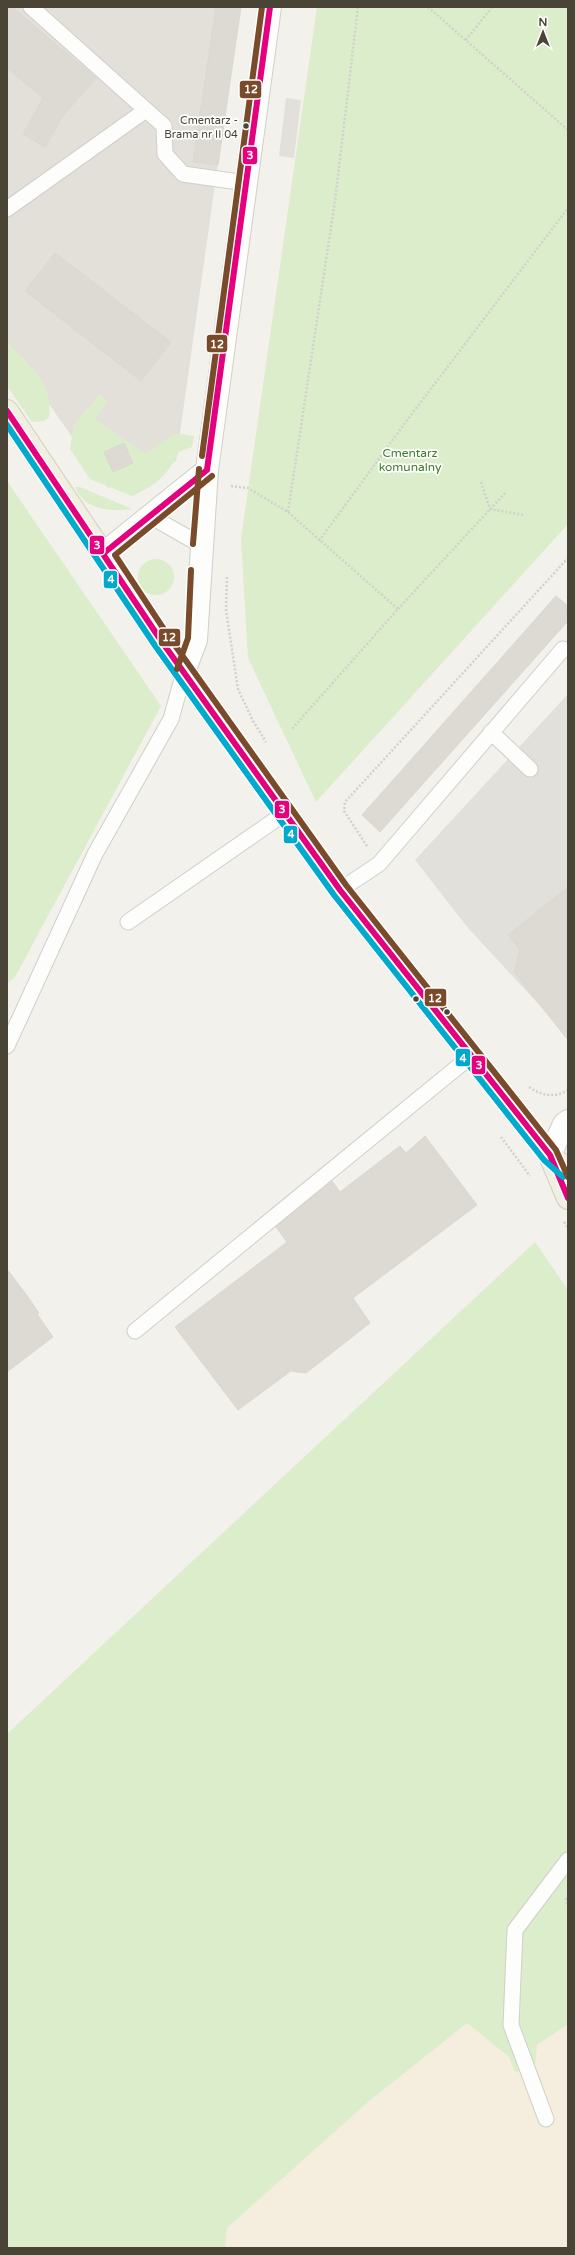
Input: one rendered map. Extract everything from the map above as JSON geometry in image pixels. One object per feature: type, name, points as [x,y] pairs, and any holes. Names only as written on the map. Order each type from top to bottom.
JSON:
[{"type":"main road","points":[[7,411],[184,672],[340,890],[471,1056],[559,1152],[568,1171]]},
{"type":"main road","points":[[559,1152],[568,1198]]},
{"type":"street","points":[[184,672],[196,640],[201,545],[208,470],[270,7]]},
{"type":"street","points":[[104,553],[208,470]]},
{"type":"street","points":[[559,1152],[564,1124],[568,1121]]},
{"type":"lane","points":[[31,7],[46,13],[164,126],[165,154],[183,174],[246,183]]},
{"type":"lane","points":[[7,209],[146,110]]},
{"type":"lane","points":[[150,516],[201,545]]},
{"type":"lane","points":[[340,890],[379,864],[563,649]]},
{"type":"lane","points":[[7,1046],[95,854],[171,719],[184,672]]},
{"type":"lane","points":[[491,732],[530,769]]},
{"type":"lane","points":[[128,922],[285,813]]},
{"type":"lane","points":[[135,1331],[471,1056]]},
{"type":"lane","points":[[546,2119],[511,2025],[515,1930],[568,1860]]},
{"type":"path","points":[[288,512],[335,201],[358,7]]},
{"type":"path","points":[[428,7],[568,130]]},
{"type":"path","points":[[466,40],[492,7]]},
{"type":"path","points":[[319,541],[405,423],[568,208]]},
{"type":"path","points":[[481,482],[490,509]]},
{"type":"path","points":[[231,486],[248,488],[288,512],[319,541],[398,609]]},
{"type":"path","points":[[291,730],[398,609],[506,492]]},
{"type":"path","points":[[490,509],[523,515]]},
{"type":"path","points":[[379,864],[344,811],[345,802],[568,558]]},
{"type":"path","points":[[227,573],[226,610],[238,689],[253,721],[269,746]]},
{"type":"path","points":[[526,1085],[544,1094],[554,1095],[568,1090]]},
{"type":"shaded area","points":[[7,7],[240,7],[176,461],[108,488],[7,344]]},
{"type":"shaded area","points":[[286,98],[301,100],[294,158],[279,156]]},
{"type":"shaded area","points":[[568,694],[568,1036],[468,928],[415,860]]},
{"type":"shaded area","points":[[467,2023],[509,2057],[537,2045],[568,2024],[568,2248],[225,2248],[226,2228],[368,2102]]},
{"type":"green space","name":"Cmentarz komunalny","points":[[317,7],[568,7],[568,524],[316,802],[248,658],[241,539]]},
{"type":"green space","points":[[7,342],[31,367],[44,384],[49,404],[49,417],[44,421],[32,422],[7,386]]},
{"type":"green space","points":[[100,394],[108,401],[95,419],[145,454],[176,433],[194,436],[192,447],[179,452],[175,460],[160,479],[148,488],[132,496],[90,479],[70,449],[74,424]]},
{"type":"green space","points":[[7,481],[161,706],[15,977],[7,984]]},
{"type":"green space","points":[[75,487],[80,487],[132,509],[116,510],[99,508],[91,505],[79,495]]},
{"type":"green space","points":[[156,559],[166,562],[171,567],[174,577],[171,587],[166,592],[156,595],[146,592],[141,587],[138,577],[141,567],[146,562]]},
{"type":"green space","points":[[535,1242],[568,1290],[568,2024],[537,2045],[535,2067],[515,2072],[509,2057],[467,2023],[368,2102],[227,2228],[225,2248],[7,2248],[7,1734]]},
{"type":"building","points":[[7,7],[12,7],[96,78],[62,117],[45,147],[23,134],[43,98],[7,68]]},
{"type":"building","points":[[216,7],[241,7],[218,165],[193,162]]},
{"type":"building","points":[[55,253],[171,342],[141,381],[25,291]]},
{"type":"building","points":[[124,443],[133,463],[113,472],[104,452]]},
{"type":"building","points":[[556,596],[568,606],[568,621],[380,832],[362,815]]},
{"type":"building","points":[[568,887],[568,1040],[514,972],[520,950],[508,935]]},
{"type":"building","points":[[425,1136],[477,1205],[353,1298],[370,1323],[306,1373],[291,1371],[238,1410],[175,1327],[287,1242],[276,1227],[332,1181],[340,1192],[400,1146],[406,1153]]},
{"type":"building","points":[[7,1269],[39,1313],[37,1314],[53,1337],[7,1372]]},
{"type":"transit line","name":"12","points":[[202,456],[262,7]]},
{"type":"transit line","name":"3","points":[[104,553],[207,470],[270,7]]},
{"type":"transit line","name":"3","points":[[7,411],[162,642],[340,890],[550,1155],[568,1198]]},
{"type":"transit line","name":"4","points":[[7,425],[156,647],[334,895],[544,1160],[563,1177]]},
{"type":"transit line","name":"12","points":[[193,544],[199,469]]},
{"type":"transit line","name":"12","points":[[212,476],[115,555],[169,637],[346,885],[556,1150],[568,1177]]},
{"type":"transit line","name":"12","points":[[177,669],[188,638],[191,570]]},
{"type":"place","name":"Cmentarz - Brama nr II 04","points":[[246,126]]}]
